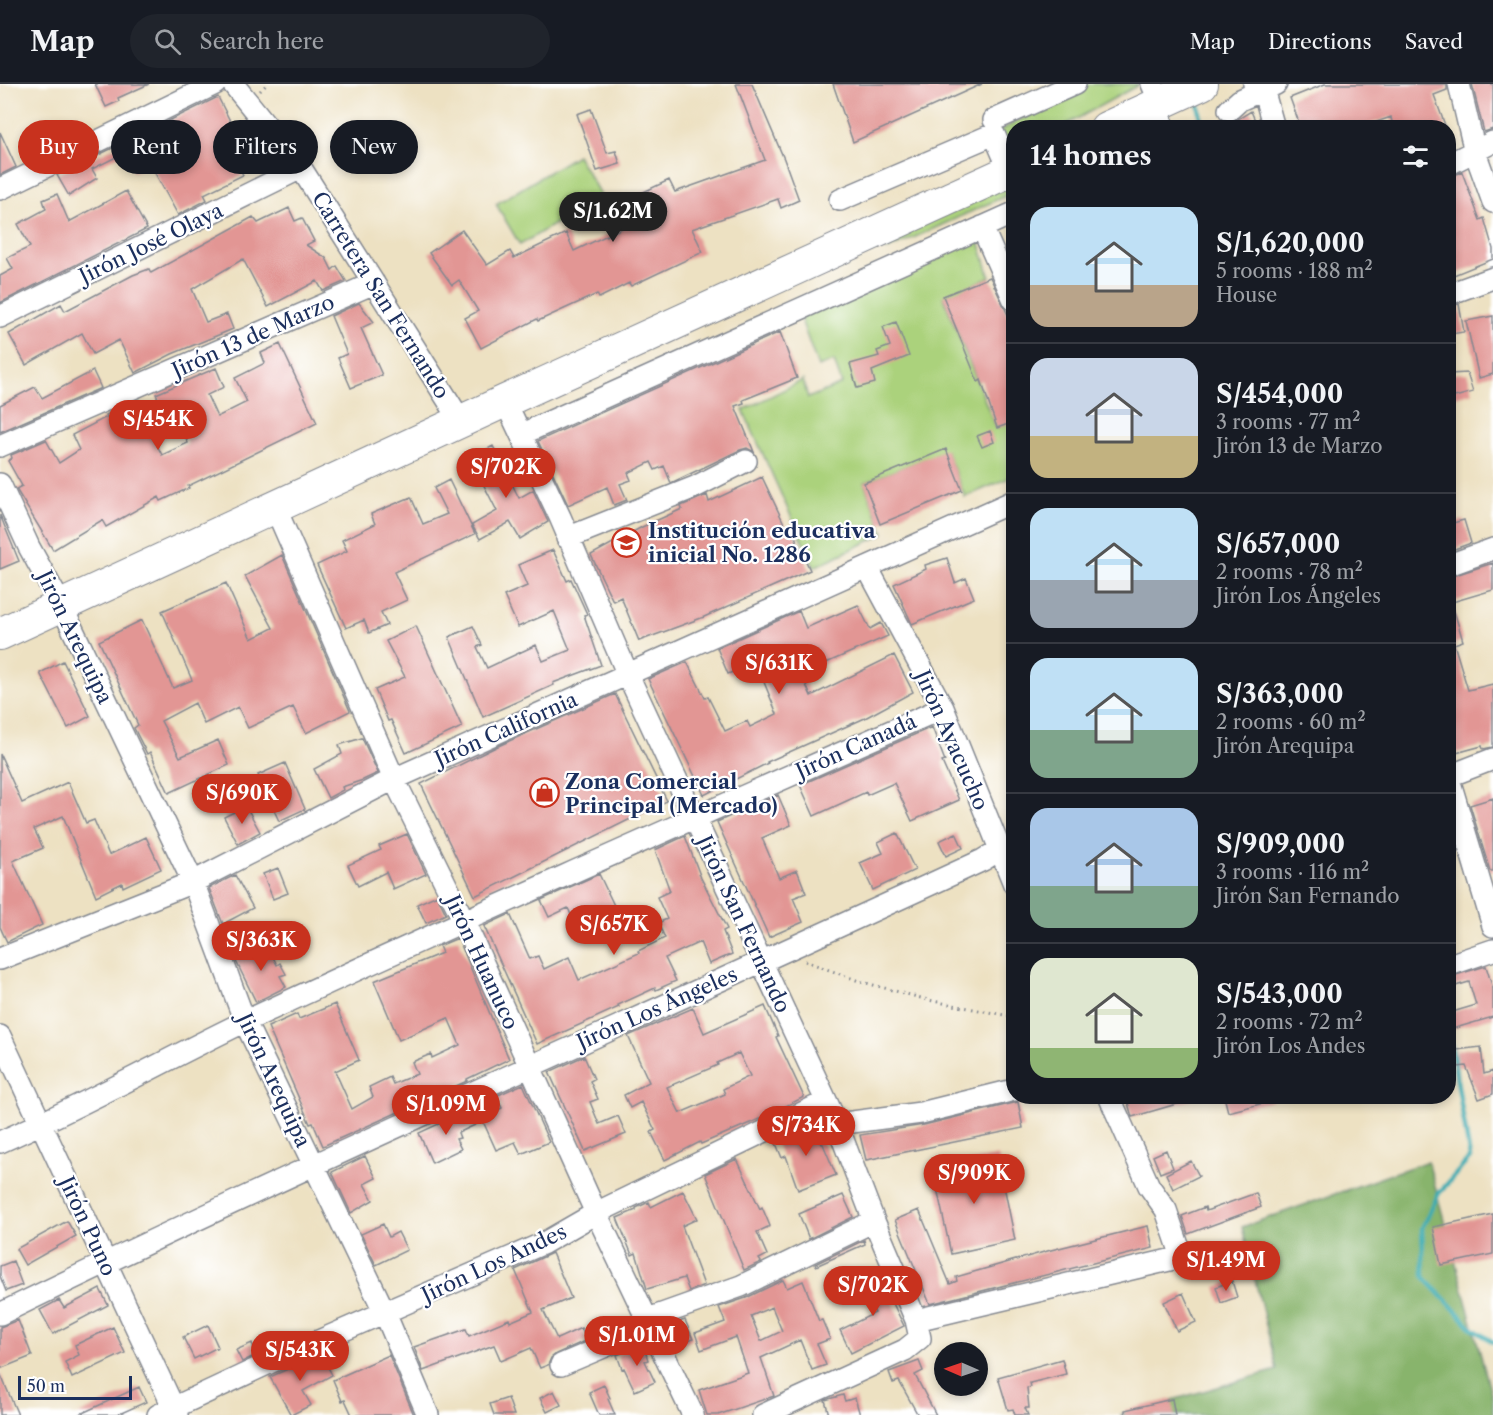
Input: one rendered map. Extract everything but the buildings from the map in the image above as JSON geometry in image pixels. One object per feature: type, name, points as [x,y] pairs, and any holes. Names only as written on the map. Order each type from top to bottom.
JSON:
[{"type":"highway","points":[[1124,120],[1202,84]]},
{"type":"highway","points":[[0,634],[1006,173]]},
{"type":"street","points":[[0,189],[215,84]]},
{"type":"street","name":"Carretera San Fernando","points":[[233,84],[262,120]]},
{"type":"street","points":[[994,120],[1075,84]]},
{"type":"street","points":[[1459,84],[1484,147],[1493,202]]},
{"type":"street","points":[[1229,110],[1240,99],[1264,86],[1272,120]]},
{"type":"street","points":[[840,200],[994,134],[1006,158]]},
{"type":"street","points":[[1456,161],[1484,147]]},
{"type":"street","name":"Jirón José Olaya","points":[[0,317],[289,174]]},
{"type":"street","name":"Carretera San Fernando","points":[[305,174],[461,421]]},
{"type":"street","points":[[522,434],[1006,216]]},
{"type":"street","points":[[982,227],[1006,282]]},
{"type":"street","points":[[1456,291],[1493,278]]},
{"type":"street","name":"Jirón 13 de Marzo","points":[[0,446],[374,283]]},
{"type":"street","name":"Jirón San Fernando","points":[[505,401],[560,517],[567,538],[628,675],[837,1124],[918,1329]]},
{"type":"street","points":[[567,538],[695,487],[746,461]]},
{"type":"street","name":"Jirón Arequipa","points":[[0,484],[29,547],[61,605],[193,882],[245,1022],[386,1313],[428,1415]]},
{"type":"street","name":"Jirón California","points":[[0,959],[193,882],[394,779],[1006,505]]},
{"type":"street","name":"Jirón Huanuco","points":[[275,507],[394,779],[464,921],[596,1213],[693,1415]]},
{"type":"street","points":[[1456,562],[1493,549]]},
{"type":"street","name":"Jirón Ayacucho","points":[[867,567],[943,708],[1006,866]]},
{"type":"street","name":"Jirón Canadá","points":[[41,1124],[245,1022],[695,817],[943,708]]},
{"type":"street","points":[[1456,775],[1493,759]]},
{"type":"street","points":[[1456,802],[1493,926]]},
{"type":"street","name":"Jirón Los Ángeles","points":[[105,1263],[530,1065],[782,953],[983,860],[999,850]]},
{"type":"street","points":[[1456,963],[1493,950]]},
{"type":"street","name":"Jirón Puno","points":[[0,1036],[105,1263],[170,1412]]},
{"type":"street","points":[[837,1124],[921,1113],[1006,1092]]},
{"type":"street","name":"Jirón Los Andes","points":[[170,1412],[282,1357],[544,1242],[596,1213],[825,1102]]},
{"type":"street","points":[[763,1415],[905,1350],[918,1329],[1182,1257],[1166,1210],[1149,1186],[1113,1104]]},
{"type":"street","points":[[0,1142],[41,1124]]},
{"type":"street","points":[[561,1365],[627,1336],[648,1319],[741,1286],[874,1221]]},
{"type":"street","points":[[0,1314],[105,1263]]},
{"type":"path","points":[[782,953],[859,981],[928,1000],[1006,1015]]},
{"type":"green space","points":[[1085,84],[1140,84],[1075,120],[1019,120]]},
{"type":"green space","points":[[1006,127],[1006,146],[994,134]]},
{"type":"green space","points":[[577,155],[601,196],[520,245],[496,204]]},
{"type":"green space","points":[[1006,184],[1006,196],[887,250],[882,240]]},
{"type":"green space","points":[[978,238],[990,277],[943,297],[996,428],[1006,425],[1006,479],[965,497],[946,450],[864,483],[884,534],[814,567],[743,410],[803,380],[808,398],[842,384],[834,361],[818,367],[799,314]]},
{"type":"green space","points":[[1428,1161],[1493,1400],[1493,1415],[1120,1415],[1277,1370],[1242,1227]]},
{"type":"waterway","points":[[1198,99],[1201,120]]},
{"type":"waterway","points":[[1456,1074],[1470,1158],[1439,1193],[1422,1228],[1424,1277],[1472,1328],[1493,1342]]},
{"type":"place","name":"Institución educativa inicial No. 1286","points":[[627,542]]},
{"type":"place","name":"Zona Comercial Principal (Mercado)","points":[[544,793]]}]
